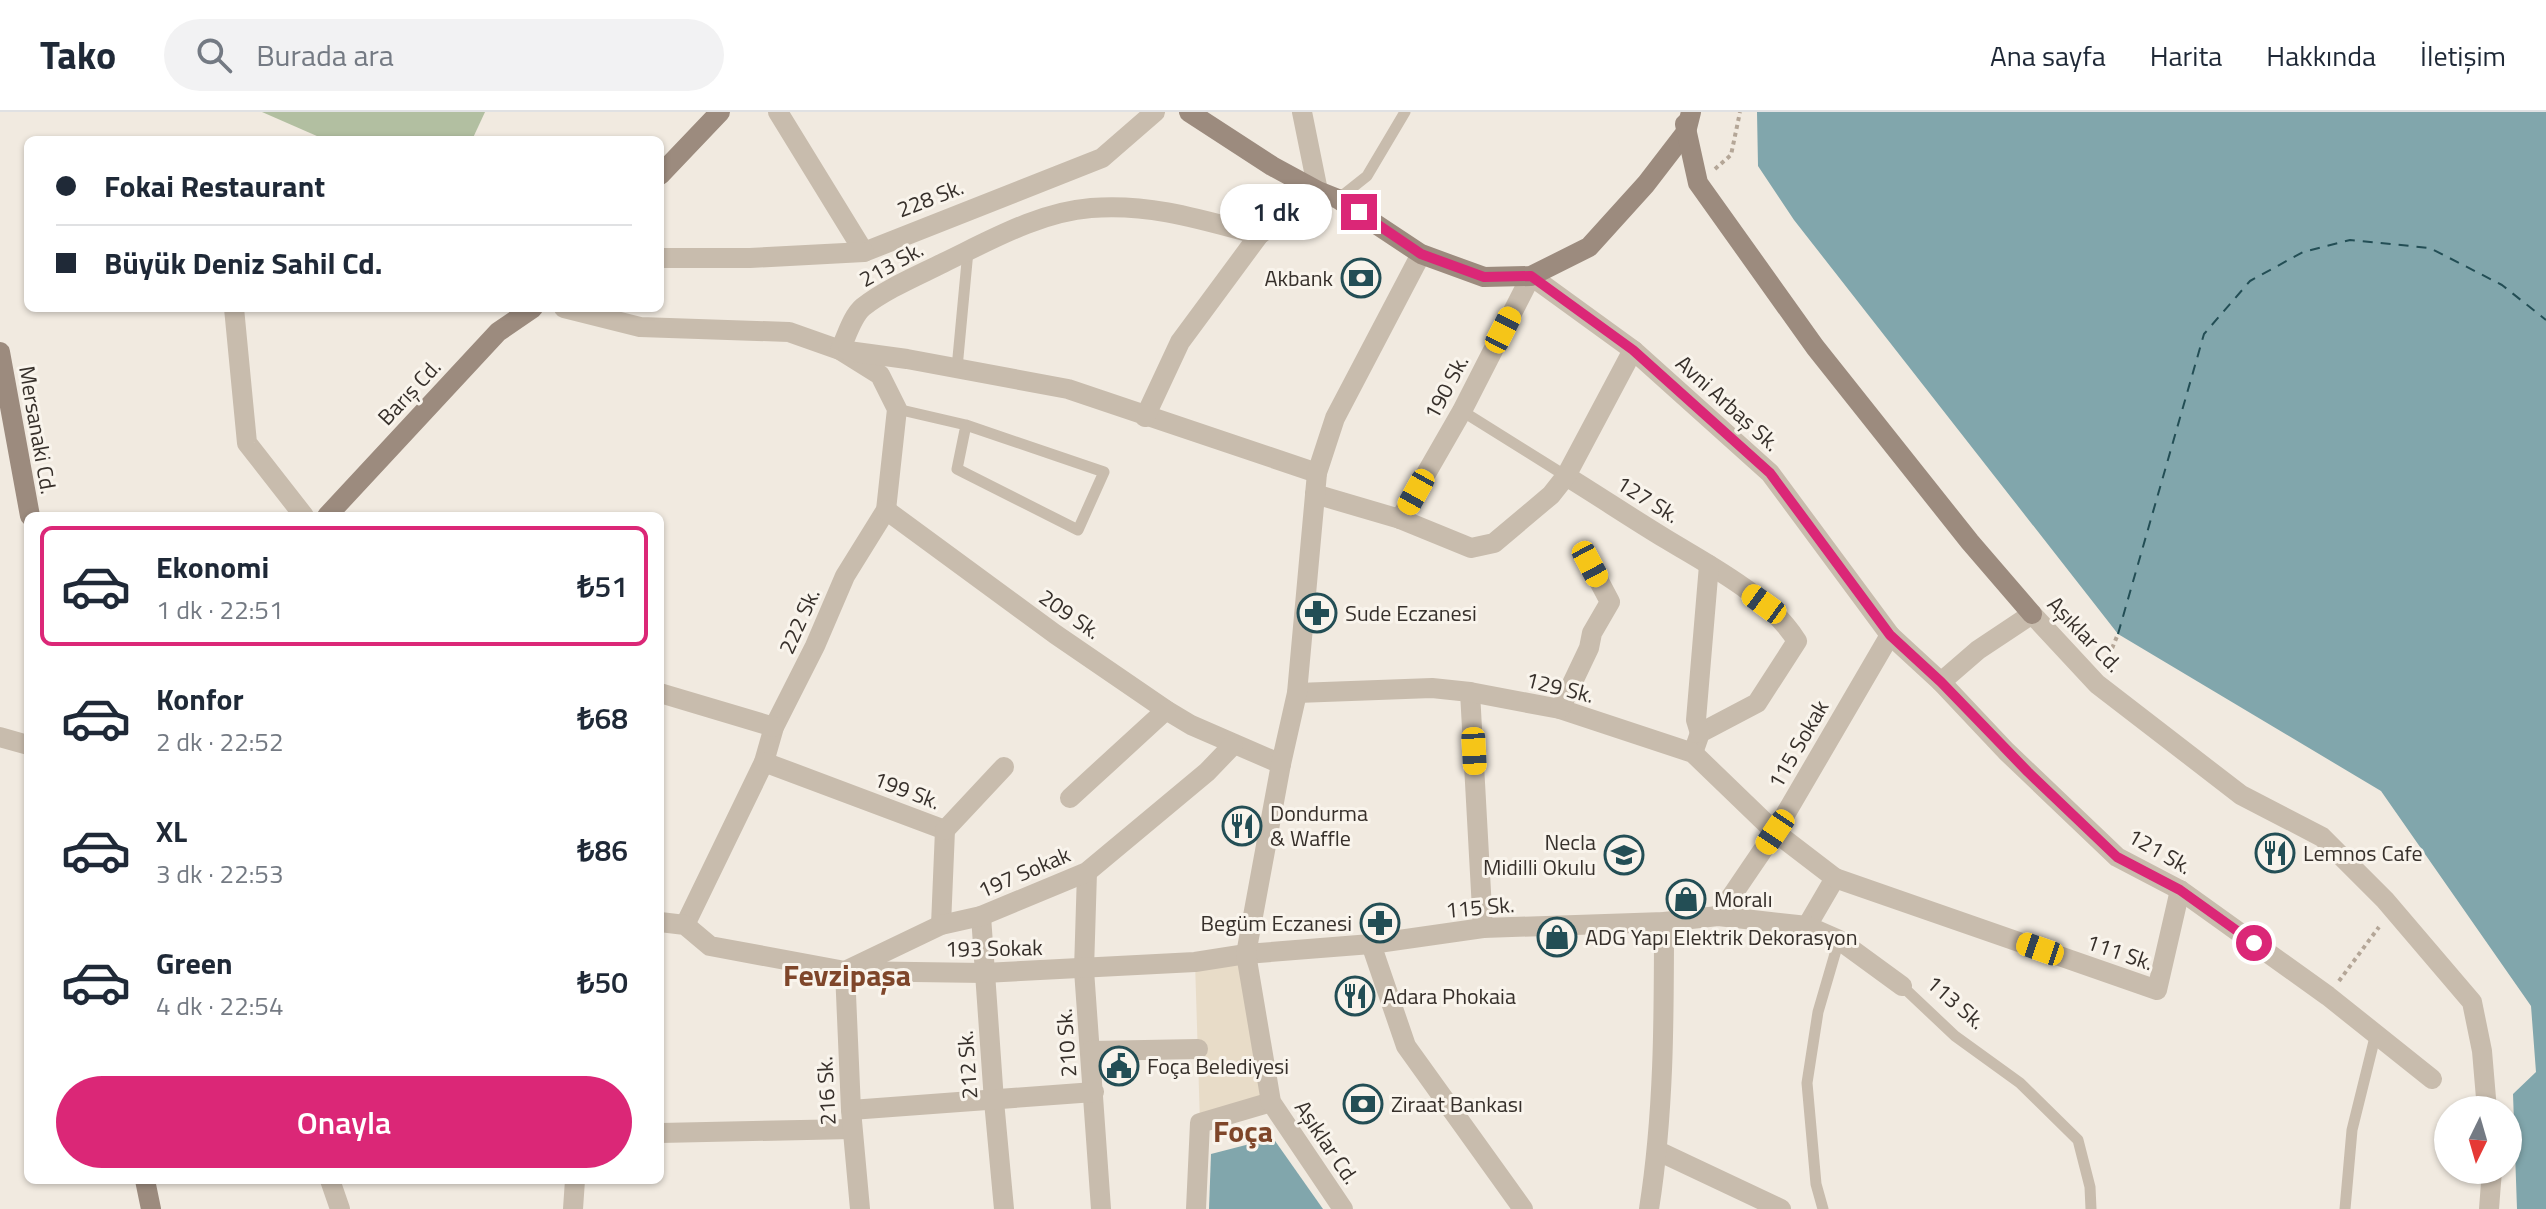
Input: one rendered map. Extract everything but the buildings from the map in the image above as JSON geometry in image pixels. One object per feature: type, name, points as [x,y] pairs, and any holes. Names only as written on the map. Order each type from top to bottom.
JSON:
[{"type":"street","points":[[664,171],[720,112]]},
{"type":"street","points":[[664,258],[750,258],[864,252],[778,112]]},
{"type":"street","name":"228 Sk.","points":[[864,252],[1102,158],[1155,112]]},
{"type":"street","points":[[1189,112],[1272,166],[1338,199],[1421,254],[1484,277],[1531,276],[1589,247],[1646,184],[1687,119]]},
{"type":"street","points":[[1302,112],[1318,191]]},
{"type":"street","name":"Aşıklar Cd.","points":[[1687,119],[1698,183],[1815,347],[1970,542],[2032,614],[2097,684],[2241,795],[2322,837],[2393,909],[2472,1002],[2482,1051],[2486,1096]]},
{"type":"street","points":[[1145,417],[1180,342],[1259,235],[1318,191]]},
{"type":"street","name":"213 Sk.","points":[[840,350],[860,309],[905,283],[1023,226],[1090,208],[1171,211],[1259,235]]},
{"type":"street","points":[[1196,1209],[1200,1123],[1271,1102],[1246,954],[1297,693],[1316,483],[1335,418],[1421,254]]},
{"type":"street","name":"Avni Arbaş Sk.","points":[[1531,276],[1633,350],[1770,473],[1890,635]]},
{"type":"street","name":"190 Sk.","points":[[1400,519],[1462,411],[1531,276]]},
{"type":"street","points":[[234,312],[247,443],[301,512]]},
{"type":"street","name":"Barış Cd.","points":[[331,512],[498,332],[527,312]]},
{"type":"street","points":[[580,312],[640,327],[789,332],[840,350],[1068,389],[1145,417],[1166,421],[1471,548],[1494,543],[1551,495],[1566,476],[1633,350]]},
{"type":"street","points":[[840,350],[880,375],[897,409]]},
{"type":"street","name":"Mersanaki Cd.","points":[[0,352],[29,512]]},
{"type":"street","name":"222 Sk.","points":[[685,925],[764,762],[774,727],[815,646],[845,576],[886,510],[897,409]]},
{"type":"street","name":"127 Sk.","points":[[1566,476],[1709,565],[1764,604],[1786,624],[1797,641],[1757,703],[1700,733]]},
{"type":"street","name":"209 Sk.","points":[[886,510],[1055,634],[1166,710],[1233,745],[1281,764]]},
{"type":"street","points":[[1560,709],[1589,648],[1592,633],[1610,602],[1590,564]]},
{"type":"street","points":[[1693,753],[1700,733],[1696,720],[1709,565]]},
{"type":"street","points":[[1941,682],[1978,650],[2032,614]]},
{"type":"street","name":"121 Sk.","points":[[1890,635],[2117,857],[2180,890],[2328,996],[2432,1079]]},
{"type":"street","name":"115 Sokak","points":[[1718,916],[1775,832],[1890,635]]},
{"type":"street","name":"129 Sk.","points":[[1297,693],[1432,688],[1470,692],[1560,709],[1693,753],[1775,832],[1835,878]]},
{"type":"street","points":[[1470,692],[1483,928]]},
{"type":"street","points":[[664,694],[774,727]]},
{"type":"street","points":[[1070,798],[1166,710]]},
{"type":"street","points":[[0,737],[24,744]]},
{"type":"street","name":"197 Sokak","points":[[845,971],[941,925],[981,916],[1087,872],[1207,772],[1233,745]]},
{"type":"street","name":"199 Sk.","points":[[764,762],[945,830],[941,925]]},
{"type":"street","points":[[945,830],[1004,767]]},
{"type":"street","name":"210 Sk.","points":[[1087,872],[1084,970],[1101,1209]]},
{"type":"street","points":[[1807,926],[1835,878]]},
{"type":"street","name":"111 Sk.","points":[[1835,878],[2157,990],[2180,890]]},
{"type":"street","name":"212 Sk.","points":[[981,916],[1004,1209]]},
{"type":"street","name":"115 Sk.","points":[[1195,962],[1246,954],[1371,944],[1483,928],[1664,922],[1718,916]]},
{"type":"street","name":"113 Sk.","points":[[1718,916],[1807,926],[1839,940],[1902,986]]},
{"type":"street","name":"193 Sokak","points":[[664,922],[685,925],[710,946],[845,971],[984,973],[1195,962]]},
{"type":"street","points":[[1649,1209],[1658,1151],[1664,1056],[1664,922]]},
{"type":"street","points":[[1371,944],[1406,1046],[1523,1209]]},
{"type":"street","name":"216 Sk.","points":[[845,971],[851,1120],[860,1209]]},
{"type":"street","points":[[1091,1051],[1198,1049]]},
{"type":"street","points":[[664,1133],[851,1120],[994,1101],[1094,1092]]},
{"type":"street","name":"Aşıklar Cd.","points":[[1271,1102],[1343,1209]]},
{"type":"street","points":[[1658,1151],[1781,1209]]},
{"type":"street","points":[[146,1184],[151,1209]]},
{"type":"street","points":[[331,1184],[340,1209]]},
{"type":"street","points":[[573,1209],[575,1184]]},
{"type":"street","points":[[2489,1209],[2491,1184]]},
{"type":"lane","points":[[1338,199],[1367,176],[1405,112]]},
{"type":"lane","points":[[957,368],[968,251]]},
{"type":"lane","points":[[897,409],[966,425],[1104,472],[1078,530],[957,469],[966,425]]},
{"type":"lane","name":"127 Sk.","points":[[1462,411],[1566,476]]},
{"type":"lane","points":[[1823,1209],[1816,1184],[1807,1083],[1818,1012],[1839,940]]},
{"type":"lane","name":"113 Sk.","points":[[1902,986],[1955,1036],[2020,1083],[2078,1140],[2090,1187],[2091,1209]]},
{"type":"lane","points":[[2345,1209],[2352,1130],[2376,1033]]},
{"type":"path","points":[[1698,183],[1731,155],[1740,112]]},
{"type":"path","points":[[2097,684],[2118,634]]},
{"type":"path","points":[[2328,996],[2393,909]]},
{"type":"green space","points":[[262,112],[485,112],[474,136],[317,136]]},
{"type":"shaded area","points":[[1246,954],[1271,1102],[1200,1123],[1195,962]]},
{"type":"water","points":[[1757,112],[2546,112],[2546,1209],[2517,1209],[2516,1184],[2522,1184],[2522,1096],[2513,1094],[2536,1072],[2531,1006],[2381,791],[2118,634],[1794,220],[1758,166]]},
{"type":"water","points":[[1273,1138],[1323,1209],[1209,1209],[1211,1154]]},
{"type":"ferry route","points":[[2118,634],[2204,334],[2250,281],[2303,252],[2350,240],[2430,248],[2502,285],[2546,320]]},
{"type":"place","name":"Akbank","points":[[1361,278]]},
{"type":"place","name":"Sude Eczanesi","points":[[1317,613]]},
{"type":"place","name":"Dondurma & Waffle","points":[[1242,826]]},
{"type":"place","name":"Lemnos Cafe","points":[[2275,853]]},
{"type":"place","name":"Necla Midilli Okulu","points":[[1624,855]]},
{"type":"place","name":"Moralı","points":[[1686,899]]},
{"type":"place","name":"Begüm Eczanesi","points":[[1380,923]]},
{"type":"place","name":"ADG Yapı Elektrik Dekorasyon","points":[[1557,937]]},
{"type":"place","name":"Adara Phokaia","points":[[1355,996]]},
{"type":"place","name":"Foça Belediyesi","points":[[1119,1066]]},
{"type":"place","name":"Ziraat Bankası","points":[[1363,1104]]},
{"type":"district","name":"Fevzipaşa","points":[[847,976]]},
{"type":"district","name":"Foça","points":[[1243,1132]]},
{"type":"route","points":[[1359,212],[1421,254],[1484,277],[1531,276],[1633,350],[1770,473],[1890,635],[2117,857],[2180,890],[2254,943]]}]
